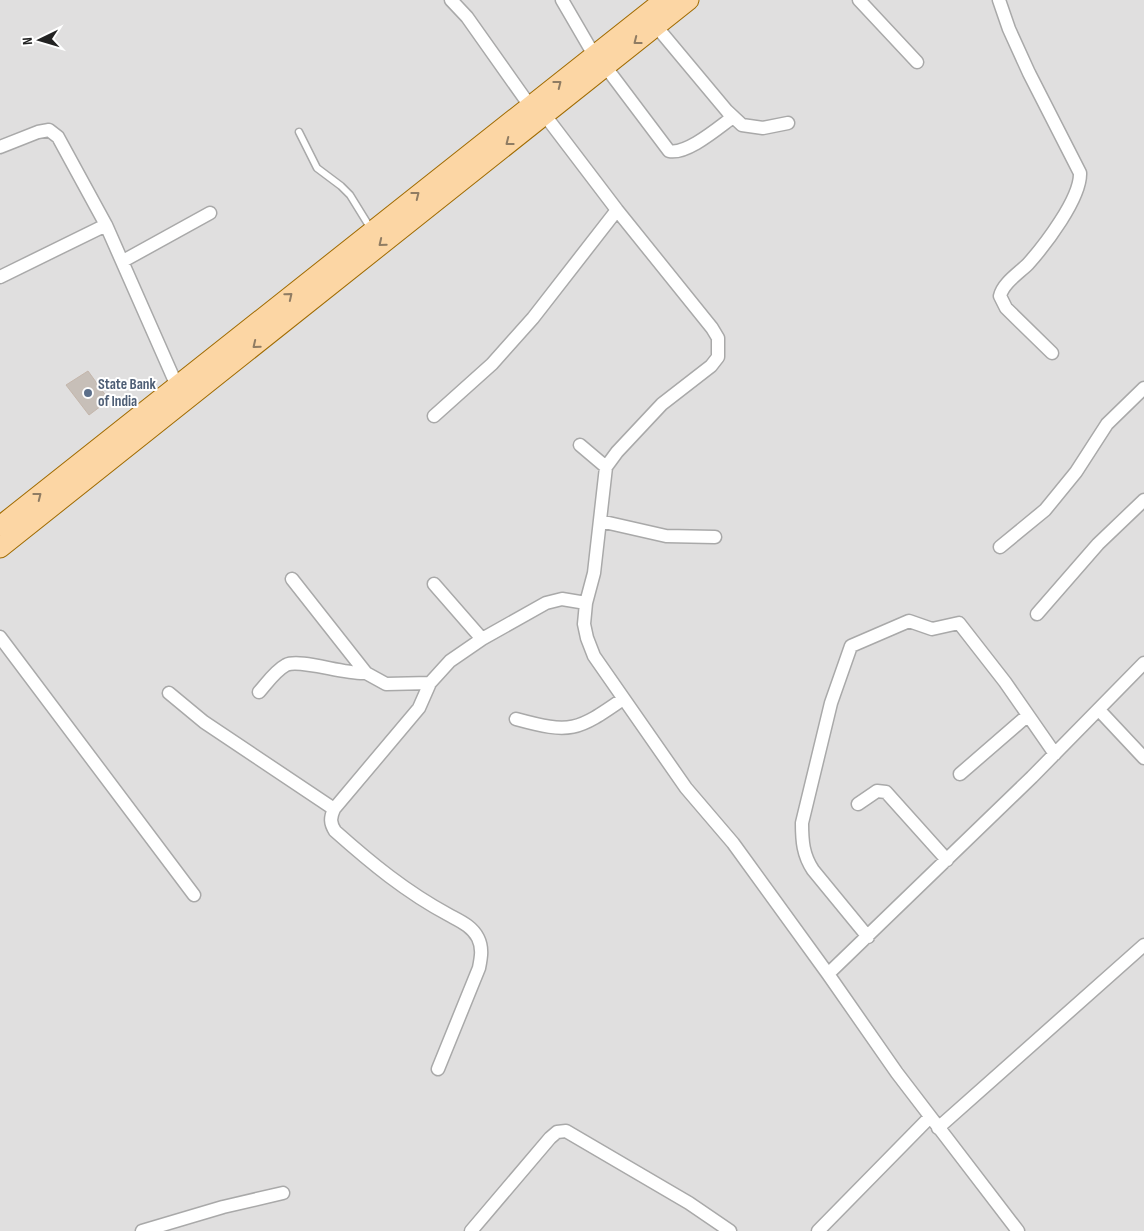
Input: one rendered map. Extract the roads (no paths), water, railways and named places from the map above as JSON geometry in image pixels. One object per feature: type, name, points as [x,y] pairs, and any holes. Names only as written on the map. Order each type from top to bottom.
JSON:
[{"type":"main road","points":[[0,548],[537,110],[600,61],[664,0]]},
{"type":"main road","points":[[600,61],[656,26],[689,0]]},
{"type":"main road","points":[[0,526],[372,230],[537,110]]},
{"type":"street","points":[[451,0],[467,17],[537,110],[712,328],[720,349],[718,357],[711,366],[662,404],[617,452],[606,467],[594,573],[586,603],[584,624],[594,656],[686,788],[733,843],[938,1128],[1018,1231]]},
{"type":"street","points":[[562,0],[600,61],[669,151],[680,151],[693,145],[733,117]]},
{"type":"street","points":[[859,0],[917,62]]},
{"type":"street","points":[[999,0],[1029,73],[1080,173],[1080,182],[1075,196],[1066,210],[1034,257],[1005,286],[1000,296],[1006,308],[1052,354]]},
{"type":"street","points":[[656,26],[733,117],[742,125],[751,128],[788,123]]},
{"type":"street","points":[[0,146],[38,132],[49,130],[58,137],[106,225],[178,386]]},
{"type":"street","points":[[434,416],[492,364],[527,324],[616,210]]},
{"type":"street","points":[[123,261],[210,213]]},
{"type":"street","points":[[0,277],[106,225]]},
{"type":"street","points":[[1000,547],[1045,510],[1076,472],[1106,424],[1144,388]]},
{"type":"street","points":[[580,445],[606,467]]},
{"type":"street","points":[[1038,614],[1098,544],[1144,500]]},
{"type":"street","points":[[600,521],[666,536],[715,537]]},
{"type":"street","points":[[292,579],[366,673],[386,684],[430,683]]},
{"type":"street","points":[[434,584],[482,639]]},
{"type":"street","points":[[438,1070],[480,968],[482,953],[478,938],[469,926],[413,895],[382,872],[335,831],[330,824],[330,816],[419,708],[430,683],[450,661],[482,639],[546,603],[562,599],[586,603]]},
{"type":"street","points":[[868,937],[810,866],[802,838],[802,823],[825,726],[847,650],[903,622],[916,622],[927,629],[959,623],[1005,682],[1055,754]]},
{"type":"street","points":[[0,637],[194,895]]},
{"type":"street","points":[[259,692],[280,669],[294,662],[350,674],[366,673]]},
{"type":"street","points":[[828,974],[1055,754],[1144,663]]},
{"type":"street","points":[[170,693],[204,722],[334,809]]},
{"type":"street","points":[[516,719],[551,729],[566,729],[592,721],[623,699]]},
{"type":"street","points":[[1099,710],[1144,758]]},
{"type":"street","points":[[960,774],[1028,716]]},
{"type":"street","points":[[858,804],[877,792],[886,792],[947,860]]},
{"type":"street","points":[[938,1128],[1144,945]]},
{"type":"street","points":[[826,1228],[930,1117]]},
{"type":"street","points":[[470,1231],[550,1138],[557,1132],[566,1131],[689,1203],[730,1231]]},
{"type":"street","points":[[142,1231],[223,1207],[283,1193]]},
{"type":"lane","points":[[299,132],[317,168],[350,195],[372,230]]},
{"type":"place","name":"State Bank of India","points":[[88,393]]}]
